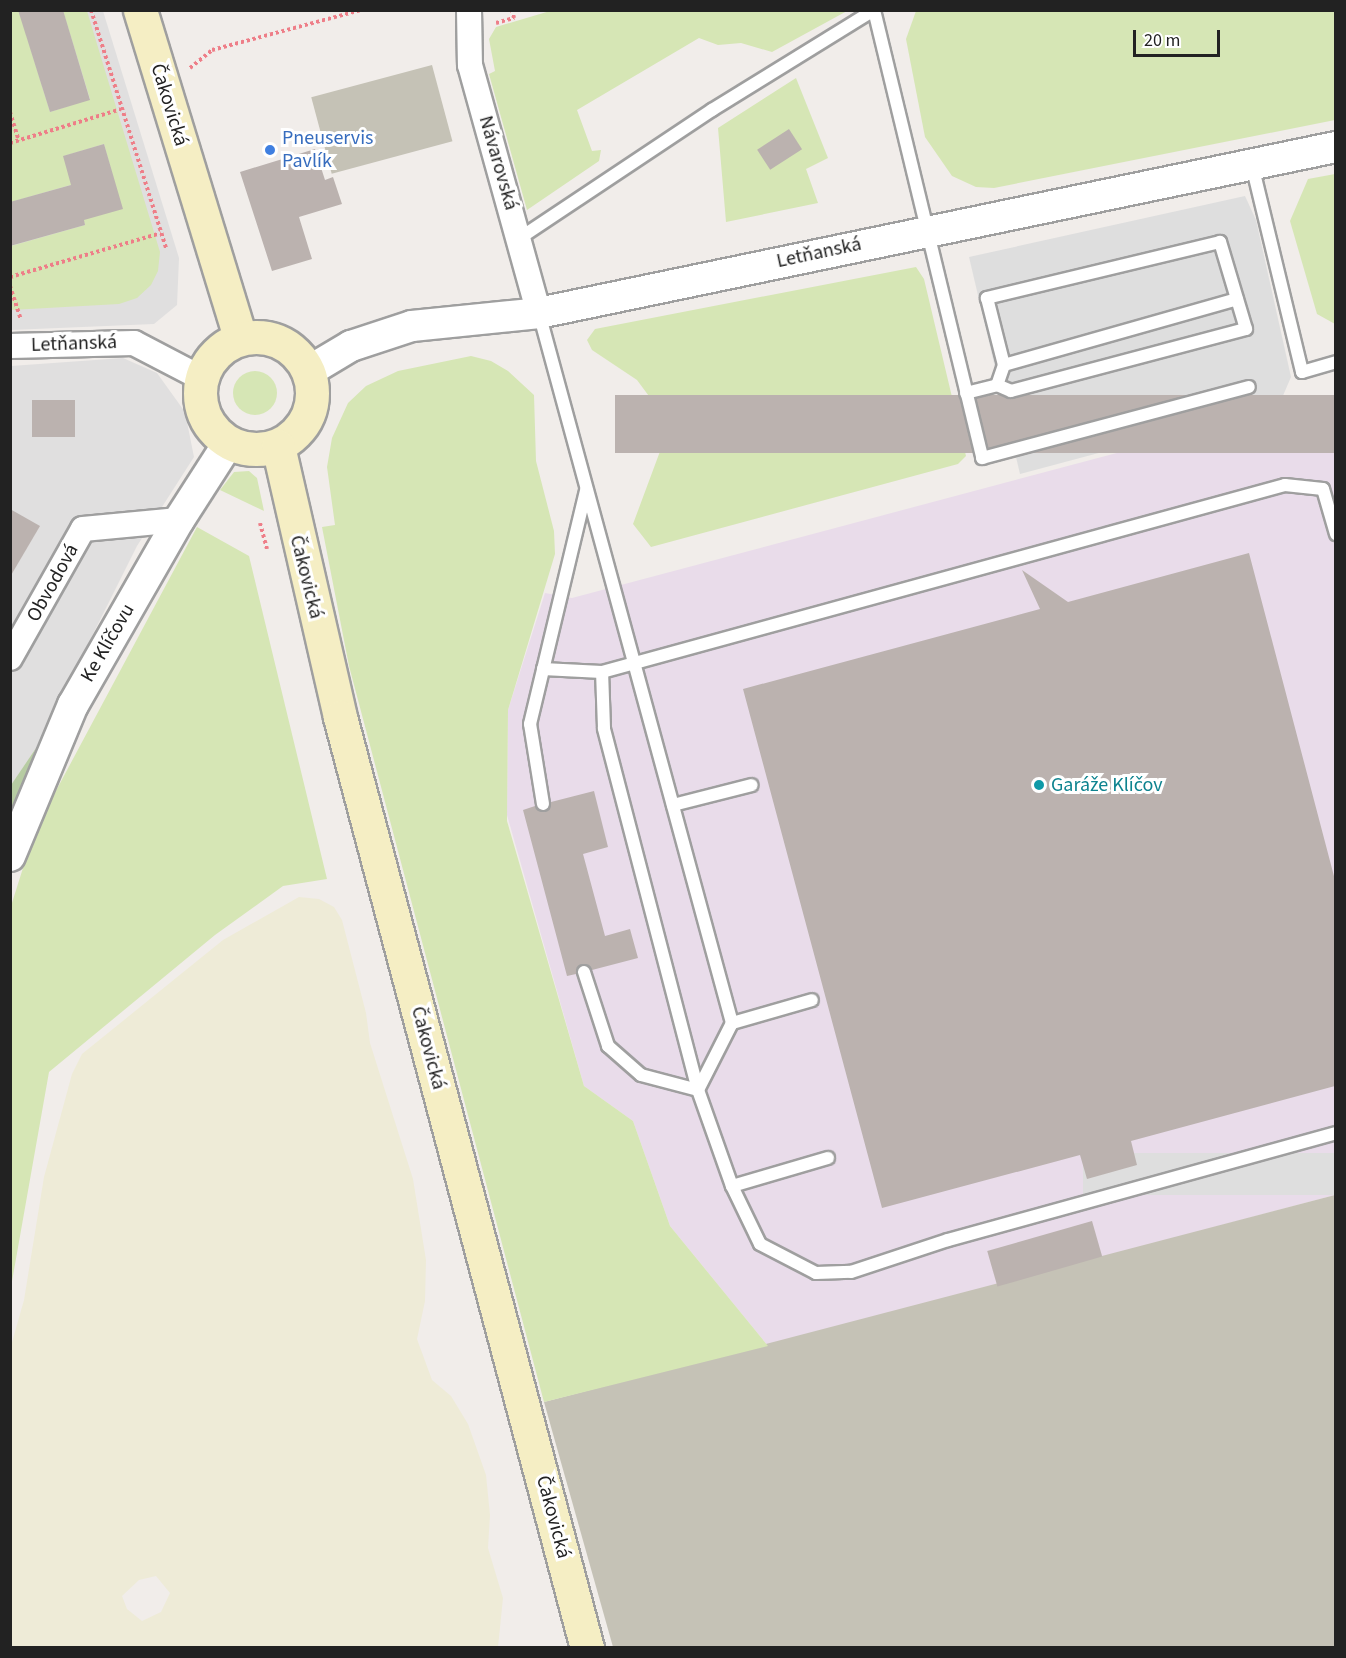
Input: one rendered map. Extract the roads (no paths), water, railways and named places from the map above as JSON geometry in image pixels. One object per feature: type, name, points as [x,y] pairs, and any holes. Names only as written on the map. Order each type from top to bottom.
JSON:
[{"type":"main road","name":"Čakovická","points":[[140,10],[240,338]]},
{"type":"main road","points":[[240,338],[271,338],[287,345],[309,371],[313,388],[305,423],[278,446],[245,449],[229,442],[214,431],[204,415],[200,397],[201,378],[221,348],[240,338]]},
{"type":"main road","name":"Čakovická","points":[[278,446],[340,717],[587,1647]]},
{"type":"street","name":"Návarovská","points":[[469,10],[470,65],[539,313]]},
{"type":"street","name":"Letňanská","points":[[309,371],[351,346],[412,326],[539,313],[1335,147]]},
{"type":"street","name":"Letňanská","points":[[10,346],[134,342],[201,378]]},
{"type":"street","name":"Ke Klíčovu","points":[[10,856],[73,705],[179,520],[229,442]]},
{"type":"street","name":"Obvodová","points":[[10,658],[83,529],[179,520]]},
{"type":"lane","points":[[520,238],[702,116],[874,10],[925,231],[982,458],[1249,387]]},
{"type":"lane","points":[[1252,164],[1302,372],[1335,362]]},
{"type":"lane","points":[[966,393],[997,385],[1011,391],[1246,329],[1220,242],[987,298],[1004,365],[997,385]]},
{"type":"lane","points":[[1004,365],[1237,299]]},
{"type":"lane","points":[[539,313],[732,1023],[698,1090]]},
{"type":"lane","points":[[543,669],[602,672],[1285,485],[1323,489],[1335,534]]},
{"type":"lane","points":[[543,804],[530,724],[586,488]]},
{"type":"lane","points":[[602,672],[604,728],[698,1090],[732,1186],[760,1244],[816,1273],[851,1272],[948,1240],[1335,1133]]},
{"type":"lane","points":[[673,805],[752,785]]},
{"type":"lane","points":[[584,972],[608,1046],[641,1075],[698,1090]]},
{"type":"lane","points":[[732,1023],[812,1000]]},
{"type":"lane","points":[[732,1186],[828,1158]]},
{"type":"place","name":"Pneuservis Pavlík","points":[[270,150]]},
{"type":"place","name":"Garáže Klíčov","points":[[1039,785]]}]
